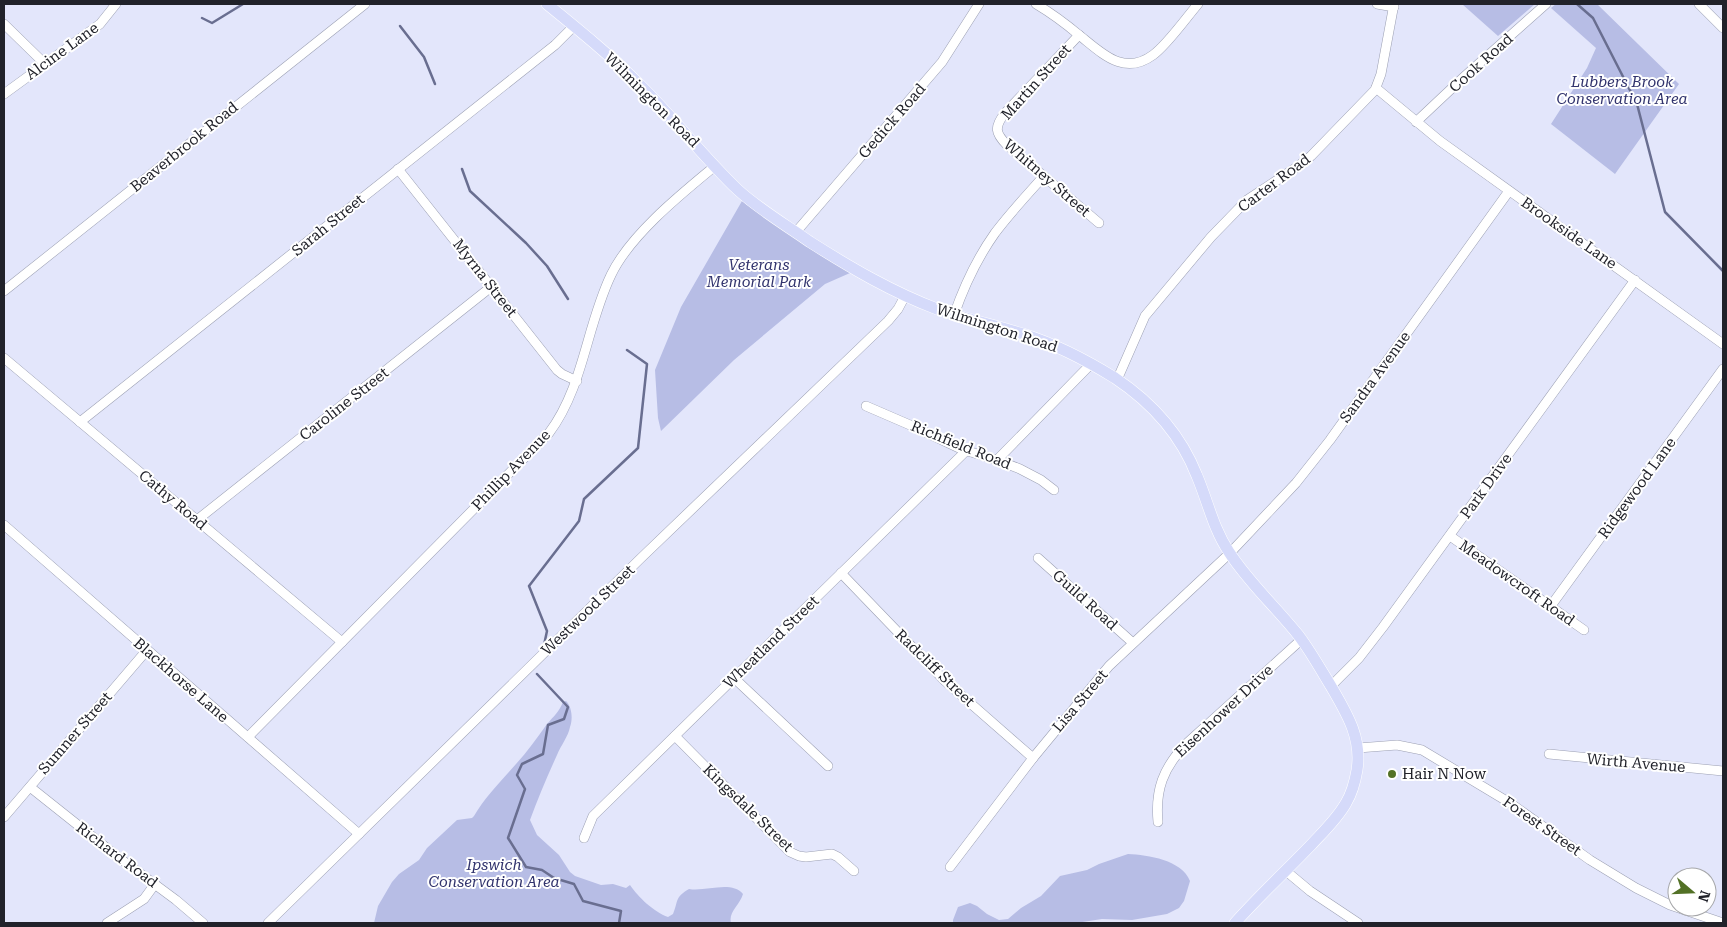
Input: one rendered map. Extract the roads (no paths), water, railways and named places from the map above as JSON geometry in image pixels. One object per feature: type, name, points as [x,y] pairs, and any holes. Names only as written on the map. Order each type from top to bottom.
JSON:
[{"type":"main road","name":"Wilmington Road","points":[[547,4],[642,86],[715,166],[750,200],[796,232],[859,273],[905,296],[954,315],[1042,340],[1092,364],[1149,404],[1180,442],[1196,472],[1216,529],[1243,572],[1302,639],[1349,718],[1355,732],[1358,748],[1355,778],[1345,805],[1329,826],[1235,923]]},
{"type":"street","name":"Alcine Lane","points":[[4,94],[100,24],[116,4]]},
{"type":"street","name":"Beaverbrook Road","points":[[4,291],[365,4]]},
{"type":"street","name":"Gedick Road","points":[[796,232],[942,62],[979,4]]},
{"type":"street","points":[[1036,4],[1079,34],[1101,54],[1112,60],[1127,64],[1146,59],[1157,51],[1198,4]]},
{"type":"street","points":[[1377,4],[1394,5]]},
{"type":"street","name":"Cook Road","points":[[1416,122],[1546,4]]},
{"type":"street","points":[[1699,4],[1723,28]]},
{"type":"street","name":"Carter Road","points":[[1117,380],[1145,316],[1211,238],[1247,200],[1288,174],[1311,156],[1376,88],[1381,78],[1394,5]]},
{"type":"street","points":[[4,24],[45,64]]},
{"type":"street","name":"Sarah Street","points":[[80,422],[555,45],[574,26]]},
{"type":"street","name":"Martin Street","points":[[997,131],[1000,120],[1005,113],[1079,34]]},
{"type":"street","name":"Brookside Lane","points":[[1376,88],[1416,122],[1509,191],[1723,344]]},
{"type":"street","name":"Whitney Street","points":[[997,131],[1007,145],[1099,223]]},
{"type":"street","name":"Phillip Avenue","points":[[248,737],[549,433],[567,405],[577,381],[602,296],[619,260],[632,243],[659,215],[715,166]]},
{"type":"street","name":"Myrna Street","points":[[398,169],[558,372],[577,381]]},
{"type":"street","points":[[954,315],[964,290],[988,244],[1007,218],[1043,177]]},
{"type":"street","name":"Sandra Avenue","points":[[1230,553],[1270,512],[1314,461],[1509,191]]},
{"type":"street","name":"Park Drive","points":[[1330,686],[1368,648],[1635,280]]},
{"type":"street","name":"Caroline Street","points":[[197,520],[491,287]]},
{"type":"street","name":"Westwood Street","points":[[268,923],[888,321],[898,309],[905,296]]},
{"type":"street","name":"Cathy Road","points":[[4,358],[342,642]]},
{"type":"street","points":[[997,460],[1092,364]]},
{"type":"street","name":"Ridgewood Lane","points":[[1550,607],[1723,369]]},
{"type":"street","name":"Richfield Road","points":[[866,406],[966,451],[997,460],[1039,478],[1054,490]]},
{"type":"street","name":"Wheatland Street","points":[[584,838],[593,816],[966,451]]},
{"type":"street","name":"Blackhorse Lane","points":[[4,525],[359,834]]},
{"type":"street","name":"Meadowcroft Road","points":[[1450,536],[1584,630]]},
{"type":"street","name":"Lisa Street","points":[[950,867],[1033,758],[1102,675],[1133,643],[1230,553]]},
{"type":"street","name":"Guild Road","points":[[1038,558],[1133,643]]},
{"type":"street","name":"Radcliff Street","points":[[841,573],[945,681],[1033,758]]},
{"type":"street","name":"Eisenhower Drive","points":[[1158,822],[1157,809],[1164,772],[1172,759],[1186,744],[1302,639]]},
{"type":"street","name":"Sumner Street","points":[[4,817],[147,650]]},
{"type":"street","points":[[734,678],[828,766]]},
{"type":"street","name":"Kingsdale Street","points":[[675,736],[790,852],[806,857],[832,854],[854,871]]},
{"type":"street","name":"Forest Street","points":[[1358,748],[1401,745],[1424,751],[1510,803],[1590,860],[1636,888],[1670,905],[1723,923]]},
{"type":"street","name":"Wirth Avenue","points":[[1548,754],[1723,771]]},
{"type":"street","name":"Richard Road","points":[[30,787],[203,923]]},
{"type":"street","points":[[1286,871],[1345,920],[1358,923]]},
{"type":"street","points":[[107,923],[143,900],[155,884]]},
{"type":"waterway","points":[[202,18],[212,23],[243,4]]},
{"type":"waterway","points":[[1577,4],[1593,18],[1637,104],[1665,212],[1723,271]]},
{"type":"waterway","points":[[400,26],[424,57],[435,84]]},
{"type":"waterway","points":[[462,169],[470,191],[526,243],[547,266],[568,299]]},
{"type":"waterway","points":[[544,645],[547,631],[529,586],[579,521],[584,499],[638,448],[647,364],[627,350]]},
{"type":"waterway","points":[[537,674],[568,707],[564,719],[548,725],[543,754],[522,764],[517,775],[525,789],[508,838],[526,867],[542,870],[554,878],[574,884],[583,901],[621,911],[619,923]]},
{"type":"place","name":"Hair N Now","points":[[1392,774]]},
{"type":"park label","name":"Lubbers Brook Conservation Area","points":[[1622,90]]},
{"type":"park label","name":"Veterans Memorial Park","points":[[759,274]]},
{"type":"park label","name":"Ipswich Conservation Area","points":[[494,874]]}]
